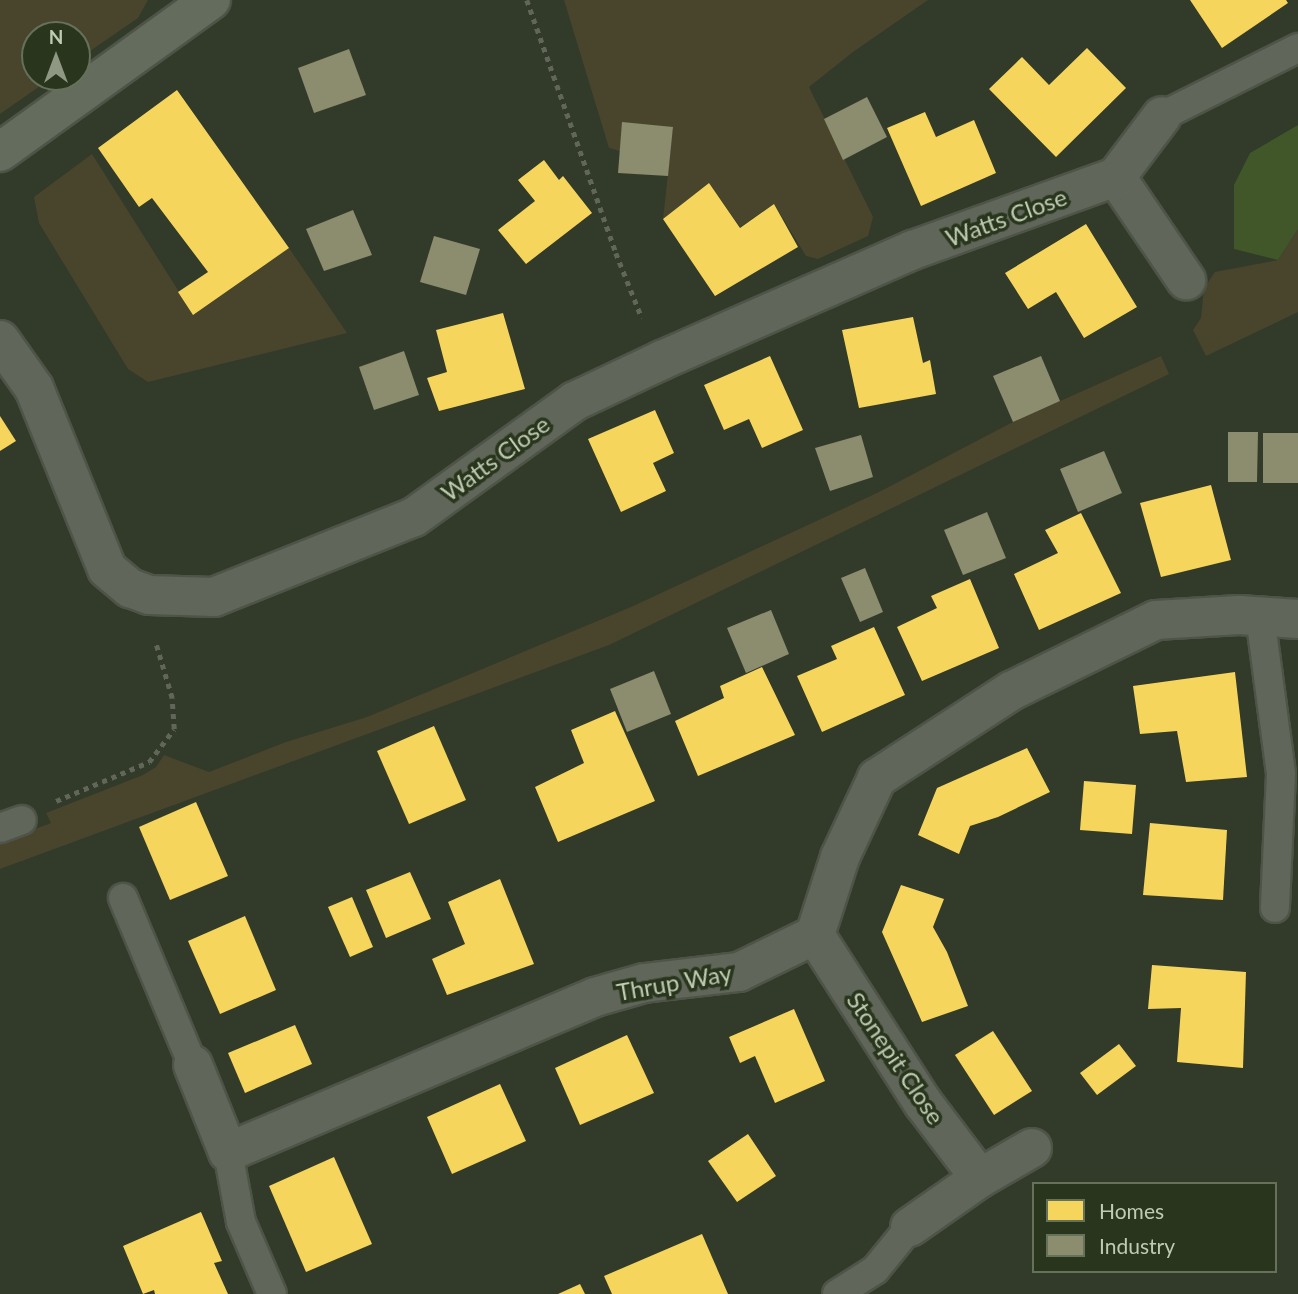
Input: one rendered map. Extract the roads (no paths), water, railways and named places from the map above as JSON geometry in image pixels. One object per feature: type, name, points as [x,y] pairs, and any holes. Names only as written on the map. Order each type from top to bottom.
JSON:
[{"type":"street","points":[[0,152],[211,0]]},
{"type":"street","points":[[1162,116],[1116,177],[1186,280]]},
{"type":"street","name":"Watts Close","points":[[0,340],[34,388],[107,569],[130,588],[170,598],[214,597],[414,517],[575,401],[662,360],[913,250],[1116,177]]},
{"type":"street","points":[[815,935],[840,857],[877,778],[1011,691],[1157,620],[1260,616],[1298,619]]},
{"type":"street","name":"Thrup Way","points":[[228,1152],[595,997],[644,983],[739,972],[815,935]]},
{"type":"street","name":"Stonepit Close","points":[[815,935],[923,1103],[981,1178]]},
{"type":"street","points":[[194,1065],[228,1152]]},
{"type":"street","points":[[910,1227],[981,1178],[1032,1148]]},
{"type":"lane","points":[[1162,116],[1298,48]]},
{"type":"lane","points":[[1260,616],[1281,774],[1275,908]]},
{"type":"lane","points":[[123,898],[194,1065]]},
{"type":"lane","points":[[228,1152],[241,1222],[272,1294]]},
{"type":"lane","points":[[837,1294],[874,1270],[910,1227]]}]
